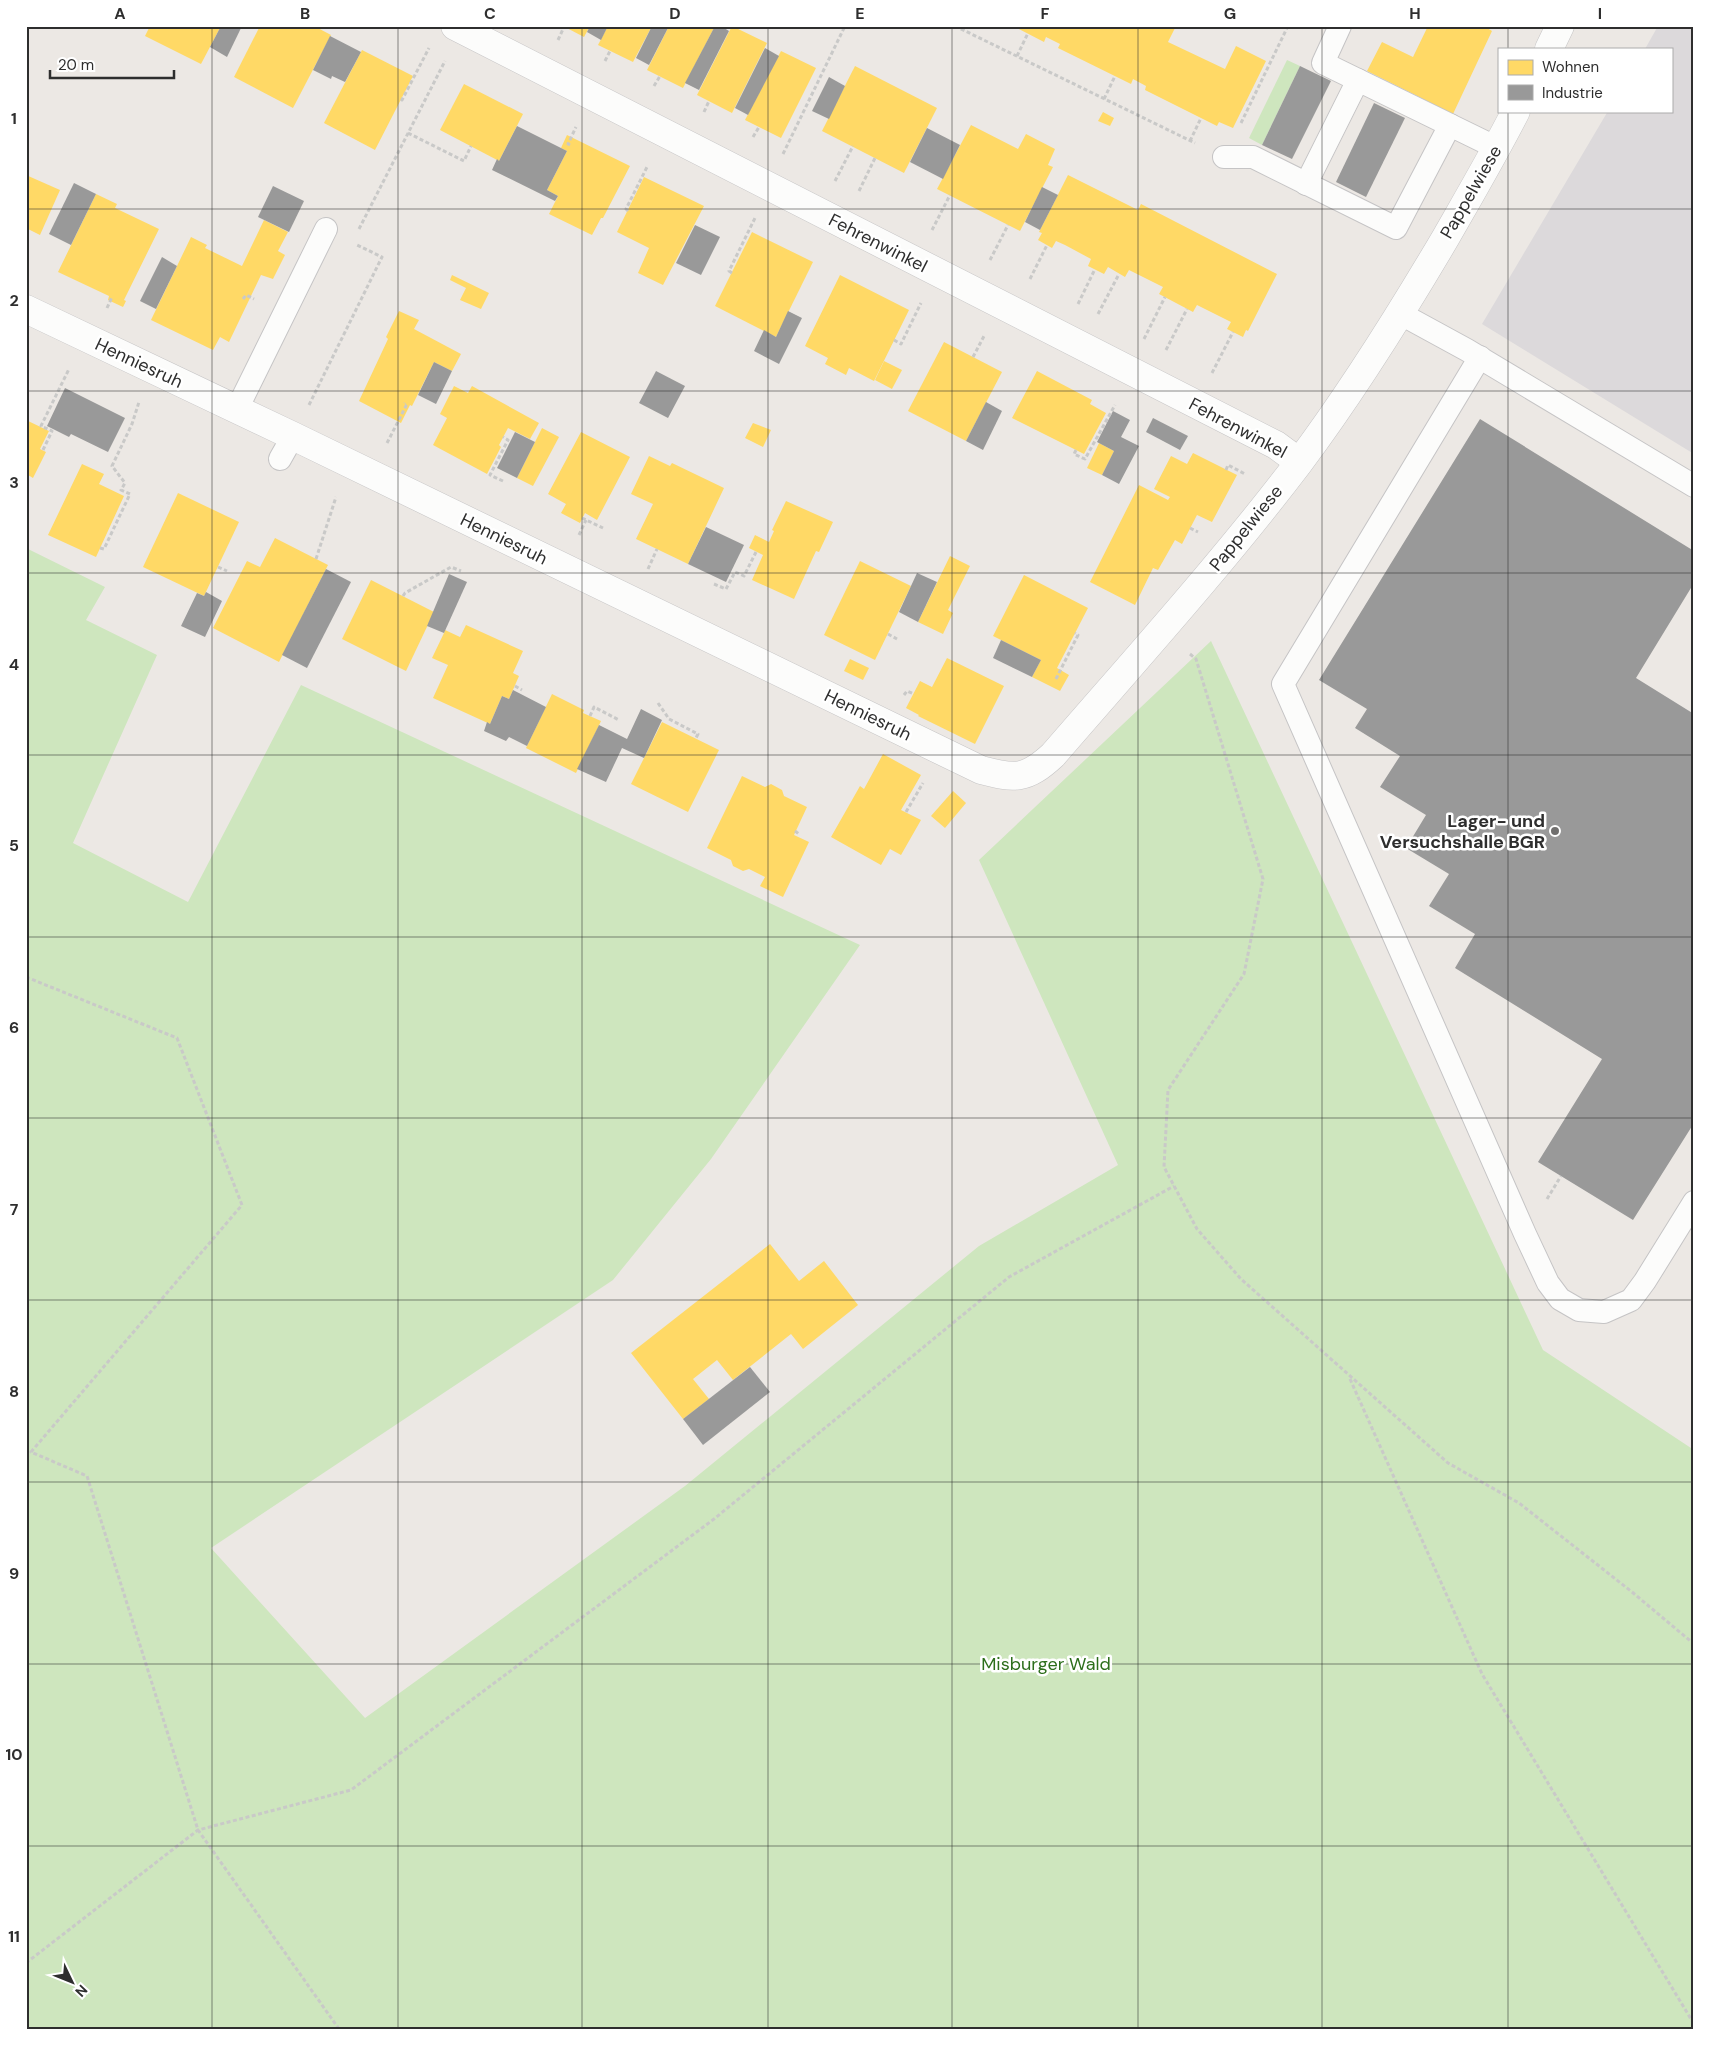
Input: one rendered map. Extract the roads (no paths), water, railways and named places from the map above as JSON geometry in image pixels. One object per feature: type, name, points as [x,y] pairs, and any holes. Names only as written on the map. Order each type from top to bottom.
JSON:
[{"type":"street","name":"Fehrenwinkel","points":[[454,26],[1276,445],[1299,462]]},
{"type":"street","points":[[1549,48],[1560,26]]},
{"type":"street","name":"Pappelwiese","points":[[981,770],[1001,775],[1020,776],[1039,768],[1054,755],[1252,523],[1299,462],[1401,314],[1497,148],[1515,112]]},
{"type":"street","name":"Henniesruh","points":[[26,309],[237,410],[287,448],[981,770]]},
{"type":"lane","points":[[1340,26],[1323,63],[1497,148]]},
{"type":"lane","points":[[1306,184],[1358,80]]},
{"type":"lane","points":[[1224,157],[1253,158],[1396,228],[1450,125]]},
{"type":"lane","points":[[237,410],[326,229]]},
{"type":"lane","points":[[1401,314],[1480,357],[1694,486]]},
{"type":"lane","points":[[1480,357],[1283,684],[1524,1234],[1548,1282],[1560,1299],[1579,1310],[1604,1312],[1631,1300],[1645,1282],[1694,1202]]},
{"type":"place","name":"Lager- und Versuchshalle BGR","points":[[1555,831]]},
{"type":"park label","name":"Misburger Wald","points":[[1046,1664]]}]
